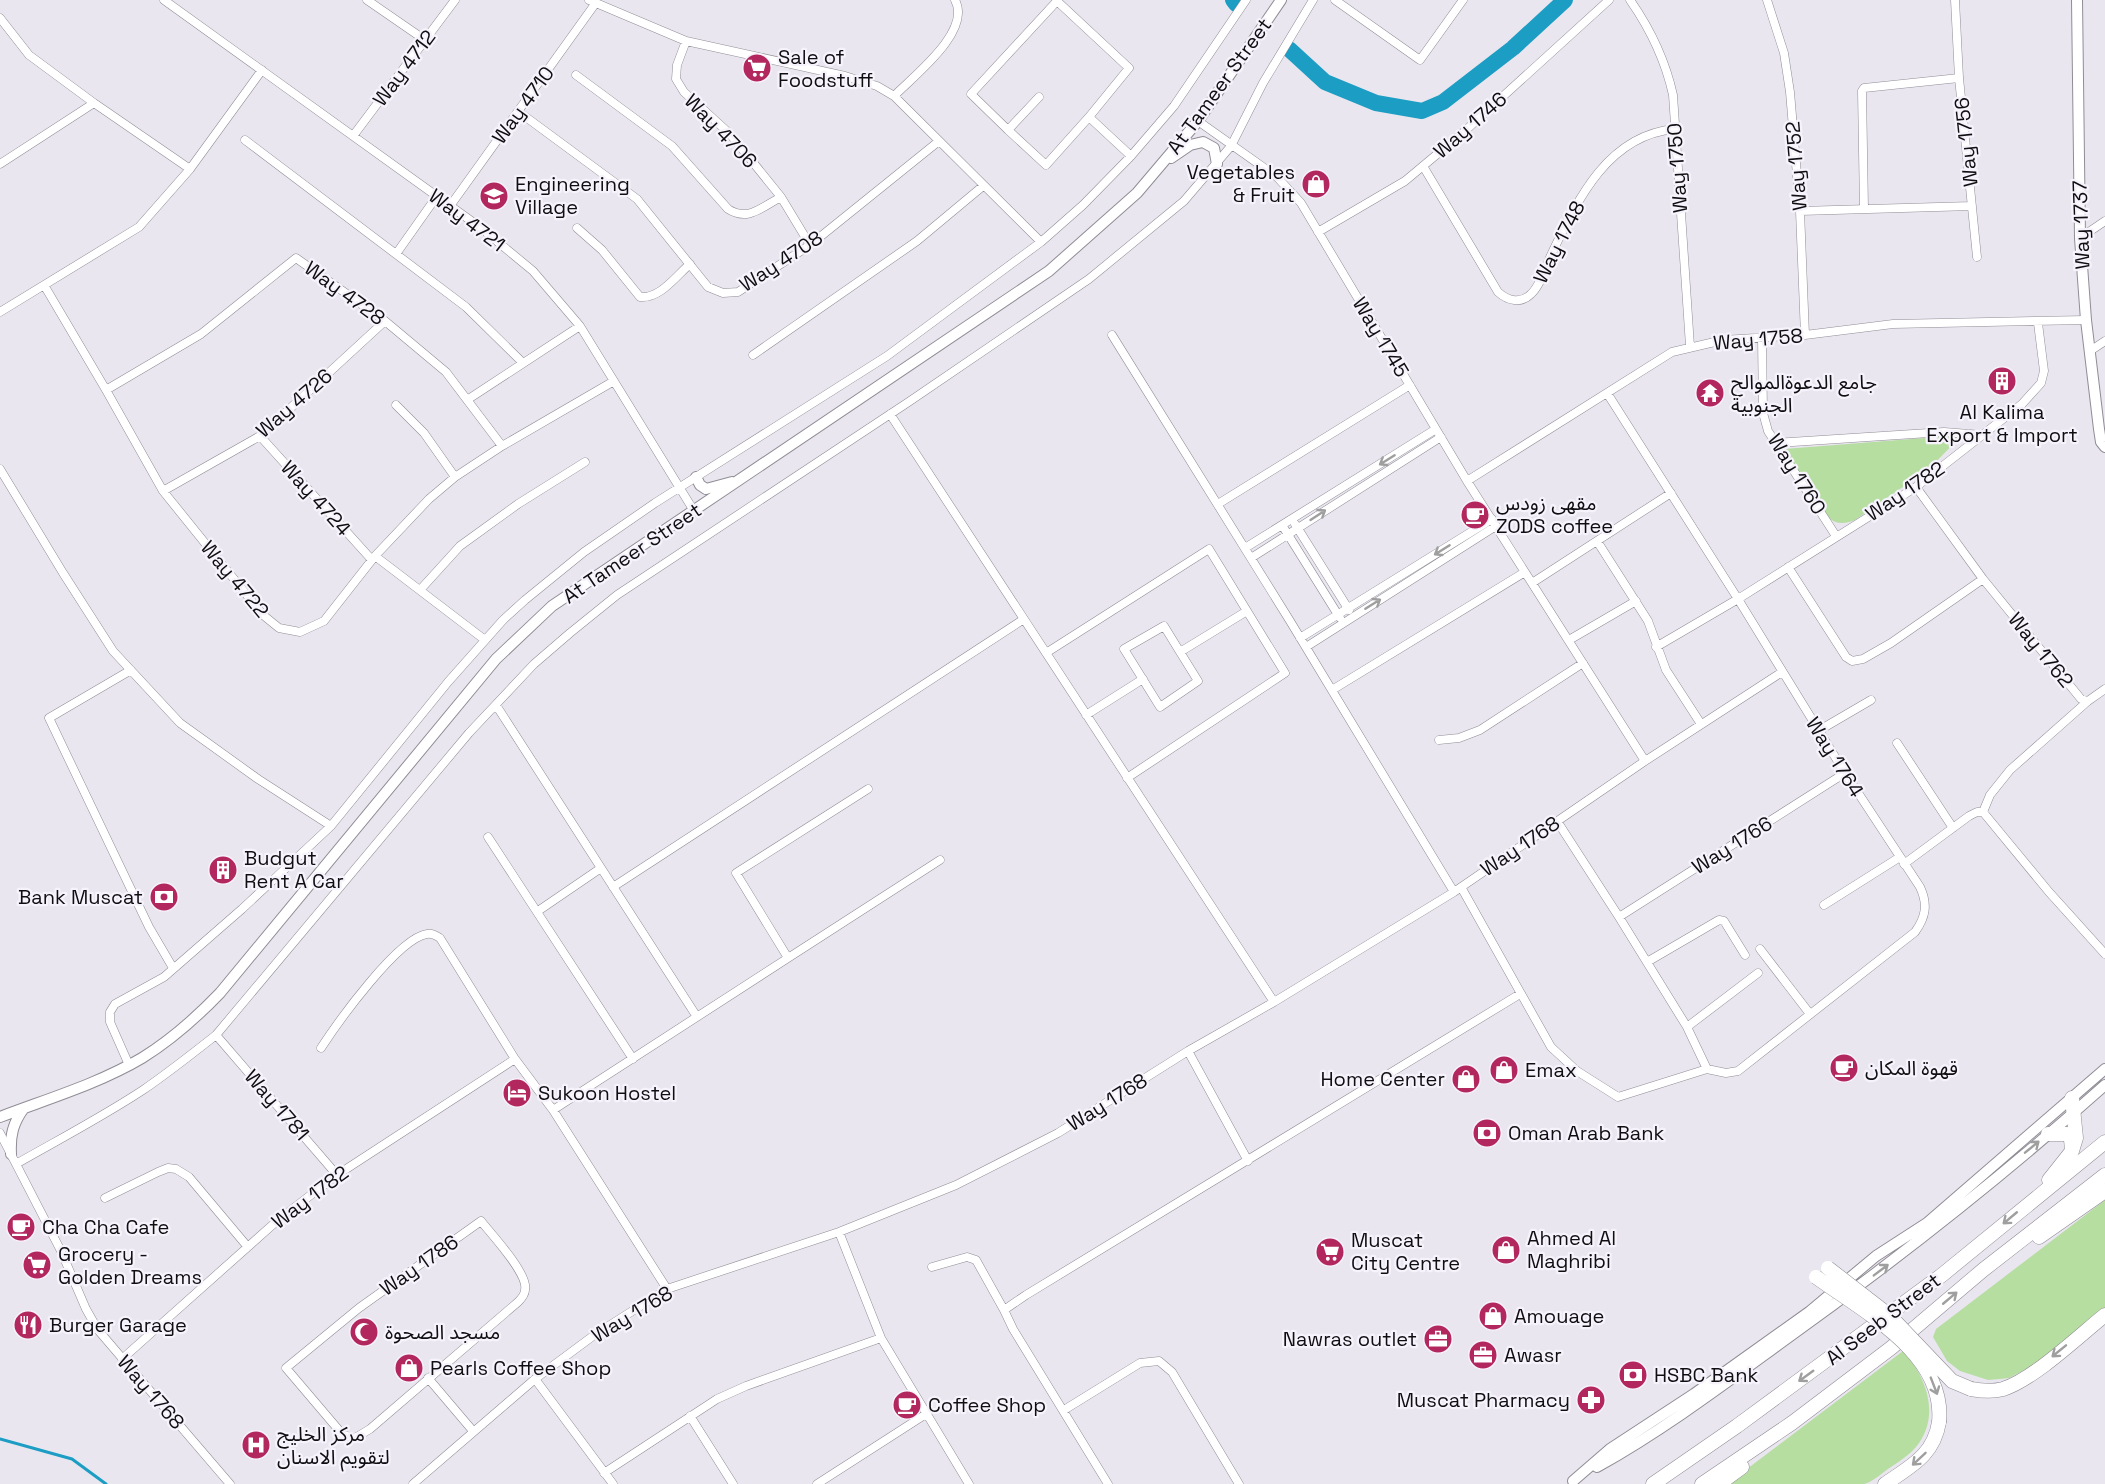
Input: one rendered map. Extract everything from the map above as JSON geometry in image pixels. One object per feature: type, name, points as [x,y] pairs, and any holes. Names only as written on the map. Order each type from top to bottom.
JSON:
[{"type":"highway","points":[[2030,1202],[2072,1151],[2076,1138],[2072,1098]]},
{"type":"highway","points":[[2048,1134],[2067,1134],[2071,1138],[2072,1151]]},
{"type":"highway","name":"Al Seeb Street","points":[[1653,1484],[1737,1426],[1942,1275],[2105,1142]]},
{"type":"highway","name":"Al Seeb Street","points":[[1702,1484],[1792,1423],[1891,1348],[1983,1270],[2105,1175]]},
{"type":"highway","points":[[1983,1270],[1998,1265],[2105,1191]]},
{"type":"highway","points":[[1885,1484],[1919,1461],[1932,1446],[1937,1434],[1941,1410],[1935,1384],[1898,1337],[1822,1272],[1890,1316],[1952,1382],[1971,1389],[1987,1391],[2002,1389],[2017,1383],[2105,1315]]},
{"type":"highway","points":[[1719,1484],[1751,1461],[1792,1423]]},
{"type":"main road","name":"At Tameer Street","points":[[0,1117],[113,1073],[186,1027],[220,993],[496,659],[552,606],[1049,272],[1137,193],[1161,165],[1198,121],[1281,0]]},
{"type":"main road","name":"Way 1737","points":[[2077,0],[2080,238],[2086,320],[2100,435],[2105,447]]},
{"type":"main road","points":[[1161,165],[1190,145],[1203,142],[1214,148],[1217,164]]},
{"type":"main road","points":[[696,477],[700,485],[706,489],[738,482]]},
{"type":"main road","points":[[1571,1482],[1610,1449],[1694,1395],[1809,1312],[1876,1256],[1927,1223],[2105,1069]]},
{"type":"main road","points":[[1571,1482],[1617,1456],[1692,1407],[1863,1284],[1914,1245],[2105,1085]]},
{"type":"main road","points":[[13,1159],[10,1137],[16,1120],[24,1108]]},
{"type":"main road","points":[[0,1148],[13,1159]]},
{"type":"street","name":"Way 4721","points":[[164,0],[481,228],[533,271],[580,326],[694,512]]},
{"type":"street","points":[[367,0],[425,40]]},
{"type":"street","name":"Way 4712","points":[[353,136],[455,0]]},
{"type":"street","points":[[894,96],[946,43],[957,25],[959,7],[955,0]]},
{"type":"street","points":[[129,1065],[110,1022],[110,1012],[115,1004],[164,977],[258,895],[330,826],[485,640],[525,600],[584,552],[696,477],[887,356],[1041,242],[1083,205],[1131,156],[1174,106],[1246,0]]},
{"type":"street","points":[[13,1159],[90,1123],[142,1091],[216,1035],[470,733],[534,664],[616,595],[1089,279],[1184,201],[1231,146],[1263,83],[1313,0]]},
{"type":"street","points":[[1335,0],[1420,60],[1463,0]]},
{"type":"street","name":"Way 1746","points":[[1318,232],[1405,181],[1424,166],[1609,0]]},
{"type":"street","name":"Way 1750","points":[[1630,0],[1645,21],[1662,56],[1673,95],[1690,346]]},
{"type":"street","name":"Way 1752","points":[[1767,0],[1787,73],[1800,211],[1805,335]]},
{"type":"street","name":"Way 1756","points":[[1955,0],[1959,78],[1977,257]]},
{"type":"street","points":[[1057,1],[1129,68],[1089,117],[1046,165],[971,94],[1057,1]]},
{"type":"street","points":[[592,2],[686,41],[845,76],[877,86],[894,96],[1041,242]]},
{"type":"street","name":"Way 4710","points":[[450,206],[519,112],[592,2]]},
{"type":"street","points":[[0,18],[29,55],[190,169]]},
{"type":"street","name":"Way 4706","points":[[686,41],[677,65],[676,79],[684,92],[730,134],[781,197],[810,245]]},
{"type":"street","points":[[0,312],[139,227],[190,169],[262,70]]},
{"type":"street","points":[[576,75],[672,146],[728,209],[737,215],[748,215],[781,197]]},
{"type":"street","name":"Way 1756","points":[[1864,209],[1862,91],[1864,88],[1959,78]]},
{"type":"street","points":[[1008,129],[1039,97]]},
{"type":"street","points":[[0,164],[94,103]]},
{"type":"street","name":"Way 4708","points":[[519,112],[637,199],[708,287],[723,292],[738,292],[810,245],[939,141]]},
{"type":"street","points":[[1089,117],[1131,156]]},
{"type":"street","name":"Way 1745","points":[[1198,121],[1266,169],[1301,203],[1467,481],[1645,761]]},
{"type":"street","name":"Way 1748","points":[[1424,166],[1498,292],[1504,298],[1517,300],[1533,293],[1570,215],[1603,167],[1634,141],[1649,133],[1675,129]]},
{"type":"street","points":[[245,140],[466,307],[523,363]]},
{"type":"street","points":[[753,355],[917,241],[983,186]]},
{"type":"street","points":[[396,254],[437,196]]},
{"type":"street","name":"Way 1756","points":[[1800,211],[1972,206]]},
{"type":"street","points":[[2080,238],[2105,221]]},
{"type":"street","points":[[577,228],[602,250],[640,297],[648,298],[658,293],[690,264]]},
{"type":"street","name":"Way 4728","points":[[106,390],[201,334],[296,258],[385,321],[446,372],[502,446]]},
{"type":"street","name":"Way 4722","points":[[44,285],[163,490],[263,615],[279,628],[300,632],[324,621],[374,558],[429,499],[455,477],[502,446],[614,381]]},
{"type":"street","name":"Way 1758","points":[[1467,481],[1672,352],[1690,346],[1723,340],[1805,335],[1893,324],[2038,323],[2086,320]]},
{"type":"street","name":"Way 4726","points":[[163,490],[260,436],[385,321]]},
{"type":"street","name":"Way 1782","points":[[1656,647],[1738,599],[1916,487],[2022,404],[2041,382],[2044,371],[2038,323]]},
{"type":"street","points":[[468,400],[580,326]]},
{"type":"street","points":[[1112,335],[1457,889],[1551,1047],[1577,1071],[1618,1097],[1707,1069],[1687,1027],[1557,821]]},
{"type":"street","name":"Way 1760","points":[[1762,337],[1763,413],[1768,431],[1836,536]]},
{"type":"street","points":[[2090,351],[2105,341]]},
{"type":"street","points":[[1218,504],[1410,385]]},
{"type":"street","name":"Way 1764","points":[[1607,393],[1902,861],[1923,895],[1925,904],[1922,922],[1915,932],[1738,1071],[1726,1073],[1707,1069]]},
{"type":"street","points":[[396,405],[424,433],[455,477]]},
{"type":"street","points":[[890,414],[1274,1002]]},
{"type":"street","points":[[1776,443],[1944,432],[1982,435]]},
{"type":"street","points":[[1245,548],[1292,518],[1439,433]]},
{"type":"street","points":[[1251,558],[1439,433]]},
{"type":"street","name":"Way 4724","points":[[260,436],[374,558],[485,640]]},
{"type":"street","points":[[420,590],[460,546],[518,504],[585,462]]},
{"type":"street","points":[[0,469],[113,651],[180,723],[258,779],[330,826]]},
{"type":"street","name":"Way 1762","points":[[1916,487],[1983,579],[2081,699],[2088,701],[2105,689]]},
{"type":"street","points":[[1532,584],[1671,494]]},
{"type":"street","points":[[1292,518],[1353,617]]},
{"type":"street","points":[[1300,638],[1494,523]]},
{"type":"street","points":[[1306,647],[1494,523]]},
{"type":"street","points":[[1282,525],[1343,623]]},
{"type":"street","points":[[1597,541],[1648,621],[1666,670],[1701,724]]},
{"type":"street","points":[[1046,653],[1209,549],[1285,673],[1127,778]]},
{"type":"street","points":[[1788,567],[1846,657],[1852,661],[1863,659],[1891,643],[1983,579]]},
{"type":"street","points":[[1332,690],[1525,572]]},
{"type":"street","points":[[1569,640],[1636,601]]},
{"type":"street","points":[[1180,652],[1247,611]]},
{"type":"street","points":[[613,886],[1024,619]]},
{"type":"street","points":[[1164,626],[1180,652],[1198,681],[1160,707],[1124,649],[1164,626]]},
{"type":"street","points":[[1439,740],[1459,738],[1480,730],[1583,663]]},
{"type":"street","points":[[131,670],[49,718],[144,917],[173,968]]},
{"type":"street","name":"Way 1768","points":[[413,1484],[535,1379],[593,1336],[667,1289],[839,1232],[956,1185],[1058,1133],[1188,1051],[1274,1002],[1457,889],[1645,761],[1782,672]]},
{"type":"street","points":[[1086,715],[1143,679]]},
{"type":"street","points":[[1818,731],[1871,700]]},
{"type":"street","points":[[1983,812],[1990,795],[2010,770],[2088,701]]},
{"type":"street","points":[[496,705],[697,1017]]},
{"type":"street","points":[[1897,743],[1953,828]]},
{"type":"street","name":"Way 1766","points":[[1619,916],[1845,773]]},
{"type":"street","points":[[788,958],[736,873],[868,789]]},
{"type":"street","points":[[1824,905],[1902,861],[1977,812],[1983,812]]},
{"type":"street","points":[[1983,812],[2049,892],[2105,954]]},
{"type":"street","points":[[489,837],[633,1059]]},
{"type":"street","points":[[553,1110],[940,860]]},
{"type":"street","points":[[538,911],[601,868]]},
{"type":"street","points":[[1647,962],[1719,920],[1724,921],[1745,955]]},
{"type":"street","points":[[321,1048],[338,1022],[384,967],[415,938],[425,934],[433,934],[440,938],[515,1059],[553,1110],[667,1289]]},
{"type":"street","points":[[1760,949],[1810,1014]]},
{"type":"street","points":[[1687,1027],[1758,973]]},
{"type":"street","points":[[1004,1310],[1520,994]]},
{"type":"street","name":"Way 1781","points":[[216,1035],[338,1175]]},
{"type":"street","points":[[1188,1051],[1248,1161]]},
{"type":"street","name":"Way 1782","points":[[123,1359],[278,1220],[338,1175],[515,1059]]},
{"type":"street","name":"Way 1768","points":[[0,1133],[61,1251],[86,1309],[98,1330],[230,1484]]},
{"type":"street","points":[[105,1198],[158,1172],[168,1168],[176,1169],[189,1177],[247,1246]]},
{"type":"street","name":"Way 1786","points":[[481,1221],[520,1272],[525,1291],[518,1302],[428,1378],[370,1429],[355,1438],[343,1435],[286,1368],[359,1308],[481,1221]]},
{"type":"street","points":[[839,1232],[881,1338],[969,1484]]},
{"type":"street","points":[[932,1267],[967,1257],[976,1260],[1013,1329],[1108,1484]]},
{"type":"street","points":[[604,1473],[717,1399],[746,1386],[881,1338]]},
{"type":"street","points":[[1064,1410],[1140,1363],[1159,1361],[1172,1372],[1239,1484]]},
{"type":"street","points":[[428,1378],[473,1431]]},
{"type":"street","points":[[535,1379],[613,1484]]},
{"type":"street","points":[[817,1484],[926,1414]]},
{"type":"street","points":[[690,1416],[733,1484]]},
{"type":"green space","points":[[1962,435],[1929,469],[1855,520],[1844,523],[1837,523],[1828,517],[1784,449]]},
{"type":"green space","points":[[2105,1200],[2105,1308],[2036,1364],[2009,1378],[1988,1380],[1960,1371],[1947,1361],[1933,1337],[1936,1329]]},
{"type":"green space","points":[[1903,1351],[1919,1373],[1928,1398],[1929,1410],[1924,1435],[1916,1447],[1904,1458],[1864,1484],[1727,1484]]},
{"type":"waterway","points":[[1233,0],[1236,4]]},
{"type":"waterway","points":[[1289,49],[1325,82],[1376,103],[1422,111],[1443,102],[1513,48],[1565,0]]},
{"type":"waterway","points":[[0,1439],[72,1459],[106,1484]]},
{"type":"place","name":"Sale of Foodstuff","points":[[757,68]]},
{"type":"place","name":"Vegetables & Fruit","points":[[1316,184]]},
{"type":"place","name":"Engineering Village","points":[[494,196]]},
{"type":"place","name":"Al Kalima Export & Import","points":[[2002,381]]},
{"type":"place","name":"جامع الدعوةالموالح الجنوبية","points":[[1710,393]]},
{"type":"place","name":"مقهى زودس ZODS coffee","points":[[1475,515]]},
{"type":"place","name":"Budgut Rent A Car","points":[[223,870]]},
{"type":"place","name":"Bank Muscat","points":[[164,897]]},
{"type":"place","name":"قهوة المكان","points":[[1844,1068]]},
{"type":"place","name":"Emax","points":[[1504,1070]]},
{"type":"place","name":"Home Center","points":[[1466,1079]]},
{"type":"place","name":"Sukoon Hostel","points":[[517,1093]]},
{"type":"place","name":"Oman Arab Bank","points":[[1487,1133]]},
{"type":"place","name":"Cha Cha Cafe","points":[[21,1227]]},
{"type":"place","name":"Ahmed Al Maghribi","points":[[1506,1250]]},
{"type":"place","name":"Muscat City Centre","points":[[1330,1252]]},
{"type":"place","name":"Grocery - Golden Dreams","points":[[37,1265]]},
{"type":"place","name":"Amouage","points":[[1493,1316]]},
{"type":"place","name":"Burger Garage","points":[[28,1325]]},
{"type":"place","name":"مسجد الصحوة","points":[[364,1332]]},
{"type":"place","name":"Nawras outlet","points":[[1438,1339]]},
{"type":"place","name":"Awasr","points":[[1483,1355]]},
{"type":"place","name":"Pearls Coffee Shop","points":[[409,1368]]},
{"type":"place","name":"HSBC Bank","points":[[1633,1375]]},
{"type":"place","name":"Muscat Pharmacy","points":[[1591,1400]]},
{"type":"place","name":"Coffee Shop","points":[[907,1405]]},
{"type":"place","name":"مركز الخليج لتقويم الاسنان","points":[[256,1445]]}]
